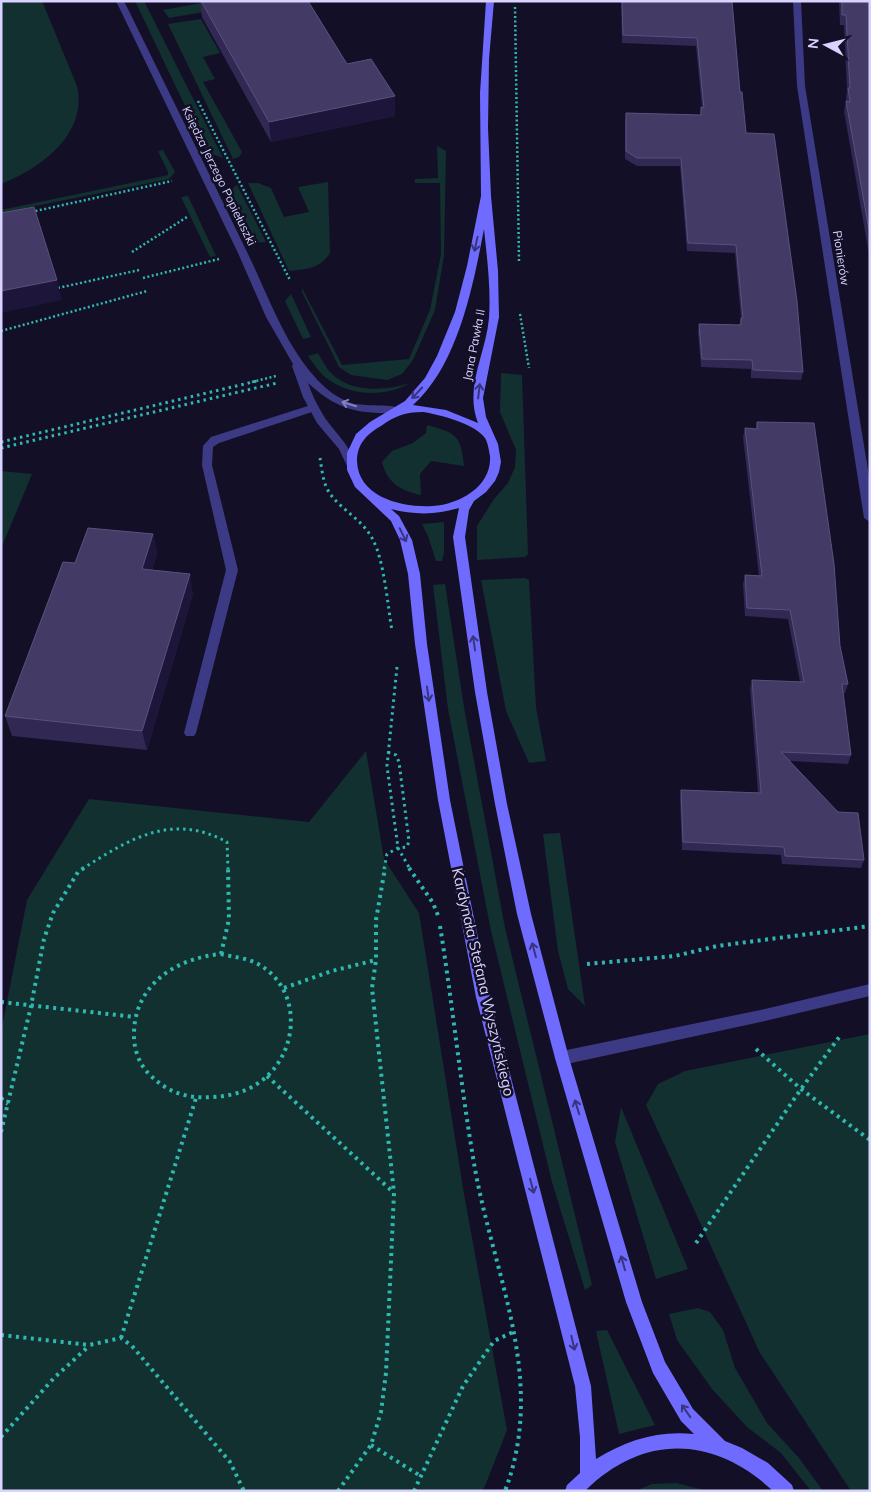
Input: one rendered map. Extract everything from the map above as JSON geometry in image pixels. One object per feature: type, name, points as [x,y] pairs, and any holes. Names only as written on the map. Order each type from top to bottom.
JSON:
[{"type":"main road","name":"Jana Pawła II","points":[[490,1],[491,18],[485,57],[486,196],[495,289],[494,320],[478,388],[480,414],[490,437]]},
{"type":"main road","name":"Jana Pawła II","points":[[397,410],[406,405],[430,379],[445,351],[465,295],[486,196]]},
{"type":"main road","points":[[415,409],[450,414],[478,427],[490,437],[496,462],[493,475],[485,486],[470,498],[450,507],[423,511],[405,509],[388,504],[373,497],[361,487],[354,475],[351,463],[352,450],[359,438],[368,428],[397,410],[415,409]]},
{"type":"main road","name":"Kardynała Stefana Wyszyńskiego","points":[[373,497],[395,519],[406,540],[414,574],[421,644],[444,800],[485,1005],[584,1386],[588,1437],[588,1474]]},
{"type":"main road","points":[[470,498],[463,510],[459,537],[480,692],[500,804],[524,914],[562,1058],[634,1302],[658,1367],[687,1415],[719,1447]]},
{"type":"main road","points":[[573,1491],[588,1474],[615,1454],[643,1444],[672,1439],[719,1447],[755,1463],[786,1491]]},
{"type":"street","name":"Księdza Jerzego Popiełuszki","points":[[120,1],[243,253],[257,288],[295,361],[308,397],[321,420],[344,447],[351,463]]},
{"type":"street","name":"Pionierów","points":[[797,1],[801,86],[870,518]]},
{"type":"street","name":"Księdza Jerzego Popiełuszki","points":[[295,361],[321,388],[337,400],[360,408],[397,410]]},
{"type":"street","points":[[190,733],[232,570],[207,465],[208,446],[214,440],[314,408]]},
{"type":"street","points":[[562,1058],[765,1015],[870,990]]},
{"type":"path","points":[[515,1],[519,270]]},
{"type":"path","points":[[234,170],[290,280]]},
{"type":"path","points":[[26,213],[172,181]]},
{"type":"path","points":[[132,252],[187,218]]},
{"type":"path","points":[[143,278],[223,258]]},
{"type":"path","points":[[58,288],[139,270]]},
{"type":"path","points":[[1,331],[147,291]]},
{"type":"path","points":[[520,309],[528,368]]},
{"type":"path","points":[[1,448],[280,382],[274,370]]},
{"type":"path","points":[[1,442],[277,376]]},
{"type":"path","points":[[320,450],[324,480],[330,494],[362,525],[373,539],[378,553],[394,638]]},
{"type":"path","points":[[397,664],[387,766],[398,848],[404,861],[433,903],[438,915],[453,1001],[475,1169],[482,1207],[513,1332],[520,1377],[522,1417],[516,1458],[505,1491]]},
{"type":"path","points":[[338,1491],[371,1445],[381,1412],[386,1373],[394,1193],[372,988],[376,960],[376,920],[380,889],[388,854],[398,848],[407,847],[409,841],[399,762],[396,755],[387,752]]},
{"type":"path","points":[[1,1132],[31,1006],[44,939],[65,891],[78,872],[118,847],[143,835],[166,829],[208,832],[227,842],[229,919],[221,954]]},
{"type":"path","points":[[587,964],[674,956],[717,946],[870,926]]},
{"type":"path","points":[[221,954],[234,955],[258,963],[277,978],[284,988],[292,1007],[291,1033],[281,1058],[267,1076],[241,1092],[211,1099],[196,1098],[173,1092],[152,1079],[145,1070],[135,1050],[133,1039],[135,1017],[143,996],[149,987],[166,971],[198,957],[221,954]]},
{"type":"path","points":[[284,988],[332,971],[376,960]]},
{"type":"path","points":[[1,1002],[135,1017]]},
{"type":"path","points":[[696,1243],[840,1036]]},
{"type":"path","points":[[756,1050],[802,1089],[870,1140]]},
{"type":"path","points":[[267,1076],[394,1193]]},
{"type":"path","points":[[1,1098],[8,1104]]},
{"type":"path","points":[[121,1338],[196,1098]]},
{"type":"path","points":[[414,1491],[419,1476],[463,1386],[494,1341],[513,1332]]},
{"type":"path","points":[[1,1335],[89,1345],[121,1338],[132,1346],[230,1462],[244,1491]]},
{"type":"path","points":[[1,1437],[36,1396],[89,1345]]},
{"type":"path","points":[[371,1445],[419,1476]]},
{"type":"green space","points":[[1,1],[42,1],[77,86],[79,103],[75,119],[68,134],[58,147],[46,159],[31,169],[1,184]]},
{"type":"green space","points":[[135,1],[144,1],[223,158],[207,152]]},
{"type":"green space","points":[[212,1],[268,1],[169,18],[163,10]]},
{"type":"green space","points":[[201,19],[220,53],[203,57],[215,79],[203,82],[242,152],[239,157],[233,159],[168,24]]},
{"type":"green space","points":[[437,146],[446,151],[444,255],[435,310],[413,360],[402,374],[387,380],[351,375],[339,367],[302,292],[302,288],[342,365],[409,359],[430,310],[441,254],[440,183],[415,183],[415,179],[438,178]]},
{"type":"green space","points":[[163,150],[175,172],[169,179],[1,213],[1,210],[168,175],[158,151]]},
{"type":"green space","points":[[328,182],[330,253],[317,265],[307,269],[289,271],[248,183],[258,183],[271,188],[284,217],[309,212],[298,187]]},
{"type":"green space","points":[[237,185],[266,242],[254,243],[230,192]]},
{"type":"green space","points":[[188,196],[216,256],[210,257],[181,197]]},
{"type":"green space","points":[[291,294],[311,337],[303,339],[285,301]]},
{"type":"green space","points":[[318,353],[331,373],[348,384],[379,389],[410,383],[400,388],[378,393],[367,393],[344,388],[325,377],[308,356]]},
{"type":"green space","points":[[501,373],[522,375],[528,554],[525,557],[477,560],[477,526],[494,499],[508,483],[515,467],[516,450],[500,412]]},
{"type":"green space","points":[[427,425],[444,430],[455,436],[461,447],[464,466],[431,461],[420,474],[421,495],[407,491],[391,481],[382,462],[392,451],[413,443],[426,433]]},
{"type":"green space","points":[[1,471],[32,474],[3,544],[1,543]]},
{"type":"green space","points":[[444,522],[444,553],[442,561],[436,561],[422,524]]},
{"type":"green space","points":[[525,578],[529,580],[536,707],[546,761],[529,763],[506,711],[481,580]]},
{"type":"green space","points":[[445,584],[464,707],[505,928],[592,1285],[585,1290],[552,1182],[491,931],[448,709],[433,585]]},
{"type":"green space","points":[[366,751],[384,859],[419,913],[464,1194],[507,1430],[485,1486],[482,1491],[1,1491],[1,1032],[27,900],[89,799],[309,822]]},
{"type":"green space","points":[[560,833],[585,1006],[568,989],[558,951],[543,834]]},
{"type":"green space","points":[[870,1034],[870,1491],[851,1491],[760,1353],[646,1105],[658,1084],[685,1071]]},
{"type":"green space","points":[[621,1107],[688,1269],[656,1279],[615,1142]]},
{"type":"green space","points":[[698,1308],[710,1312],[723,1330],[735,1368],[767,1423],[799,1458],[823,1491],[811,1491],[781,1453],[747,1427],[712,1389],[677,1340],[669,1314]]},
{"type":"green space","points":[[607,1330],[655,1425],[619,1434],[596,1331]]},
{"type":"green space","points":[[676,1483],[708,1491],[635,1491],[652,1484]]},
{"type":"building","points":[[201,1],[308,1],[347,64],[371,59],[395,96],[269,122]]},
{"type":"building","points":[[622,1],[732,1],[740,92],[742,92],[746,133],[774,134],[797,301],[803,372],[753,370],[752,360],[702,359],[699,324],[741,325],[741,318],[743,318],[736,245],[688,243],[681,158],[637,158],[626,151],[626,113],[701,115],[701,107],[704,108],[697,38],[623,35]]},
{"type":"building","points":[[842,1],[870,1],[870,235],[846,101],[850,102],[848,88],[850,88],[846,15],[842,15]]},
{"type":"building","points":[[34,207],[57,280],[1,291],[1,213]]},
{"type":"building","points":[[757,422],[814,423],[834,564],[840,646],[848,684],[842,684],[851,755],[781,752],[838,812],[858,813],[864,860],[785,856],[784,847],[683,842],[681,790],[761,793],[752,680],[804,682],[790,610],[747,608],[745,575],[762,576],[745,428],[757,429]]},
{"type":"building","points":[[88,528],[153,534],[142,569],[190,574],[142,731],[5,716],[63,562],[75,563]]}]
